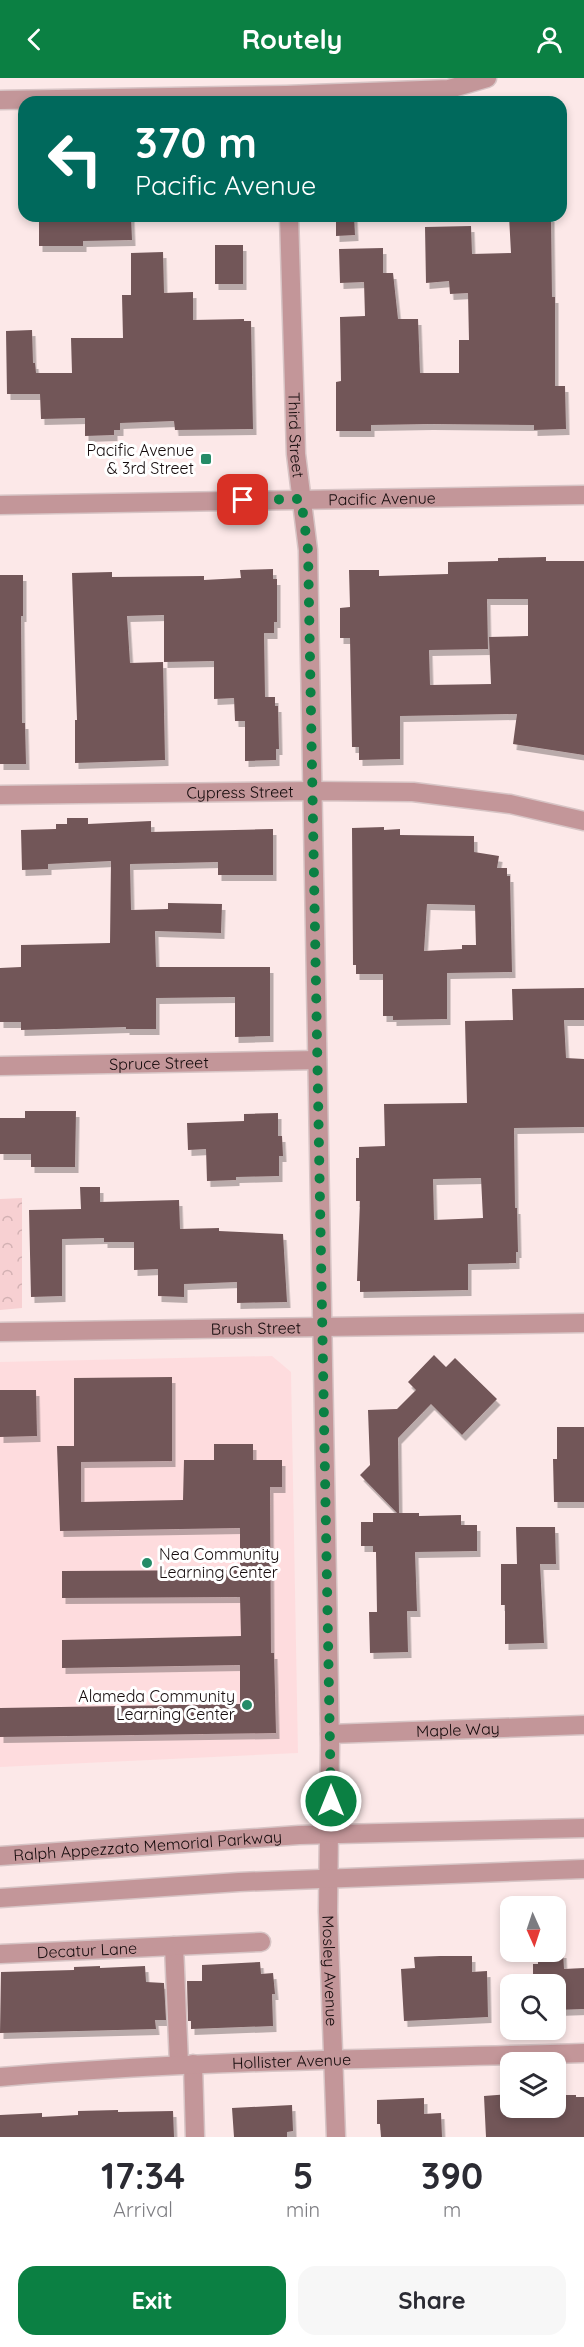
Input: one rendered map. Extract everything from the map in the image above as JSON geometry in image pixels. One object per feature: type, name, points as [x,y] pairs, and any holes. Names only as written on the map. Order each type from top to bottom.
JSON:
[{"type":"street","points":[[143,96],[450,89],[487,78]]},
{"type":"street","points":[[0,100],[18,99]]},
{"type":"street","name":"Third Street","points":[[289,222],[296,454],[308,550],[314,791],[330,1734],[329,1878]]},
{"type":"street","name":"Pacific Avenue","points":[[0,505],[584,495]]},
{"type":"street","name":"Cypress Street","points":[[0,795],[413,792],[510,804],[584,822]]},
{"type":"street","name":"Spruce Street","points":[[0,1066],[317,1060]]},
{"type":"street","name":"Brush Street","points":[[0,1332],[584,1323]]},
{"type":"street","name":"Maple Way","points":[[330,1734],[584,1725]]},
{"type":"street","name":"Ralph Appezzato Memorial Parkway","points":[[0,1856],[330,1834],[584,1828]]},
{"type":"street","points":[[0,1898],[329,1878],[584,1869]]},
{"type":"street","name":"Mosley Avenue","points":[[329,1878],[328,1911],[336,2137]]},
{"type":"street","name":"Decatur Lane","points":[[0,1954],[261,1942]]},
{"type":"street","points":[[174,1946],[195,2137]]},
{"type":"street","name":"Hollister Avenue","points":[[0,2077],[186,2064],[333,2058],[584,2053]]},
{"type":"shaded area","name":"Nea Community Learning Center","points":[[272,1356],[291,1372],[298,1753],[0,1767],[0,1362]]},
{"type":"green space","points":[[22,1198],[22,1308],[0,1310],[0,1199]]},
{"type":"building","points":[[39,222],[131,222],[132,240],[83,241],[83,246],[39,246]]},
{"type":"building","points":[[336,222],[354,222],[355,235],[336,236]]},
{"type":"building","points":[[509,222],[551,222],[552,297],[555,297],[555,386],[565,386],[566,429],[534,430],[534,425],[430,424],[371,425],[371,431],[336,431],[336,382],[341,381],[340,317],[365,316],[364,282],[340,283],[339,249],[383,248],[383,273],[393,273],[398,319],[418,319],[420,373],[459,373],[459,340],[469,340],[468,293],[450,294],[449,281],[426,283],[425,227],[471,226],[472,254],[511,253]]},
{"type":"building","points":[[215,245],[243,245],[243,284],[215,284]]},
{"type":"building","points":[[163,252],[164,293],[193,292],[193,320],[244,319],[244,321],[251,321],[253,429],[175,430],[174,421],[120,423],[120,430],[114,430],[114,435],[85,436],[85,418],[41,419],[40,394],[7,394],[6,331],[32,330],[33,363],[35,363],[36,373],[72,373],[71,338],[123,338],[122,295],[131,295],[131,253]]},
{"type":"building","points":[[546,557],[546,561],[584,561],[584,755],[513,744],[517,714],[400,716],[400,759],[359,760],[359,747],[352,747],[350,638],[340,638],[340,608],[350,607],[349,570],[379,570],[379,576],[448,574],[448,562],[498,561],[498,558]],"holes":[[[487,599],[528,599],[528,636],[489,637],[491,684],[430,685],[429,650],[488,649]]]},
{"type":"building","points":[[273,569],[273,579],[277,579],[277,622],[274,622],[274,633],[264,633],[265,697],[275,697],[275,706],[278,706],[279,749],[276,749],[276,760],[245,761],[245,721],[235,721],[234,698],[214,699],[214,661],[164,662],[164,615],[127,616],[130,663],[163,662],[165,760],[75,763],[75,720],[77,720],[72,573],[112,572],[112,577],[204,576],[204,580],[241,578],[240,570]]},
{"type":"building","points":[[0,575],[23,575],[22,723],[25,723],[26,764],[0,764]]},
{"type":"building","points":[[67,818],[88,818],[88,824],[151,821],[151,832],[273,829],[273,875],[218,875],[218,862],[130,864],[131,910],[168,909],[168,903],[222,904],[221,933],[155,931],[156,967],[270,967],[270,1036],[235,1037],[235,997],[156,998],[156,1029],[126,1029],[126,1027],[21,1030],[21,1022],[0,1022],[0,968],[21,967],[21,945],[110,943],[111,861],[48,864],[48,869],[22,870],[21,830],[56,829],[56,824],[67,824]]},
{"type":"building","points":[[352,828],[400,829],[400,835],[474,836],[474,852],[499,856],[497,868],[507,868],[507,876],[510,876],[512,972],[447,973],[447,1019],[393,1020],[393,1016],[383,1016],[383,974],[356,974],[356,965],[353,965]],"holes":[[[427,904],[475,905],[476,945],[462,945],[462,949],[424,951]]]},
{"type":"building","points":[[584,988],[584,1020],[564,1020],[566,1058],[584,1059],[584,1127],[514,1128],[518,1252],[516,1252],[516,1263],[468,1264],[468,1290],[360,1292],[360,1281],[357,1281],[360,1201],[356,1201],[356,1158],[359,1158],[359,1147],[385,1146],[384,1104],[467,1103],[465,1021],[513,1020],[512,989]],"holes":[[[481,1178],[483,1218],[434,1220],[433,1179]]]},
{"type":"building","points":[[25,1111],[76,1111],[75,1167],[31,1167],[31,1154],[0,1154],[0,1118],[25,1118]]},
{"type":"building","points":[[278,1113],[278,1136],[282,1136],[283,1156],[279,1156],[279,1176],[236,1177],[236,1180],[207,1181],[206,1149],[188,1150],[187,1123],[244,1121],[244,1114]]},
{"type":"building","points":[[80,1187],[100,1187],[100,1202],[179,1200],[180,1229],[219,1228],[219,1231],[283,1234],[287,1302],[237,1303],[237,1282],[184,1284],[184,1297],[158,1296],[158,1269],[134,1270],[134,1242],[104,1242],[104,1238],[62,1239],[62,1296],[31,1297],[29,1210],[81,1209]]},
{"type":"building","points":[[434,1355],[446,1367],[455,1358],[497,1399],[462,1435],[431,1404],[398,1438],[399,1513],[419,1513],[419,1516],[461,1515],[461,1525],[477,1525],[477,1551],[415,1552],[417,1611],[407,1611],[408,1652],[370,1653],[369,1612],[377,1612],[376,1552],[373,1552],[373,1546],[361,1546],[361,1522],[373,1522],[373,1513],[397,1513],[360,1475],[370,1465],[368,1410],[397,1409],[416,1390],[408,1382]]},
{"type":"building","points":[[172,1377],[172,1461],[81,1462],[81,1502],[183,1500],[184,1460],[214,1460],[214,1444],[253,1444],[253,1460],[282,1460],[282,1487],[270,1487],[271,1653],[274,1653],[276,1733],[0,1737],[0,1708],[240,1704],[240,1665],[62,1668],[62,1640],[241,1636],[240,1597],[62,1598],[62,1571],[240,1570],[240,1528],[60,1531],[57,1446],[74,1446],[74,1378]]},
{"type":"building","points":[[0,1390],[36,1390],[37,1436],[0,1437]]},
{"type":"building","points":[[557,1427],[584,1427],[584,1502],[554,1502],[553,1459],[557,1459]]},
{"type":"building","points":[[516,1527],[555,1527],[556,1564],[540,1564],[544,1643],[505,1644],[505,1605],[501,1605],[501,1564],[517,1564]]},
{"type":"building","points":[[472,1956],[472,1972],[487,1971],[488,2017],[404,2021],[401,1969],[415,1968],[414,1957]]},
{"type":"building","points":[[260,1962],[261,1974],[273,1973],[275,1994],[272,1994],[273,2026],[191,2029],[191,2021],[188,2021],[187,1981],[202,1981],[202,1965]]},
{"type":"building","points":[[538,1962],[564,1962],[564,1969],[584,1968],[584,2009],[566,2010],[566,1974],[533,1974],[533,1964],[538,1964]]},
{"type":"building","points":[[100,1966],[100,1968],[145,1966],[146,1982],[164,1983],[166,2020],[155,2020],[156,2029],[0,2033],[1,1972],[74,1970],[74,1967]]},
{"type":"building","points":[[500,2095],[500,2118],[566,2118],[566,2095],[584,2097],[584,2137],[486,2137],[484,2096]]},
{"type":"building","points":[[424,2098],[424,2114],[441,2113],[442,2137],[381,2137],[380,2124],[377,2124],[377,2100]]},
{"type":"building","points":[[292,2105],[293,2131],[287,2132],[287,2137],[234,2137],[232,2108]]},
{"type":"building","points":[[118,2110],[118,2112],[173,2111],[174,2137],[0,2137],[0,2115],[42,2113],[42,2117],[78,2115],[78,2111]]},
{"type":"place","name":"Pacific Avenue & 3rd Street","points":[[206,459]]},
{"type":"place","name":"Nea Community Learning Center","points":[[147,1563]]},
{"type":"place","name":"Alameda Community Learning Center","points":[[247,1705]]},
{"type":"route","points":[[243,500],[301,499],[308,550],[331,1801]]}]
